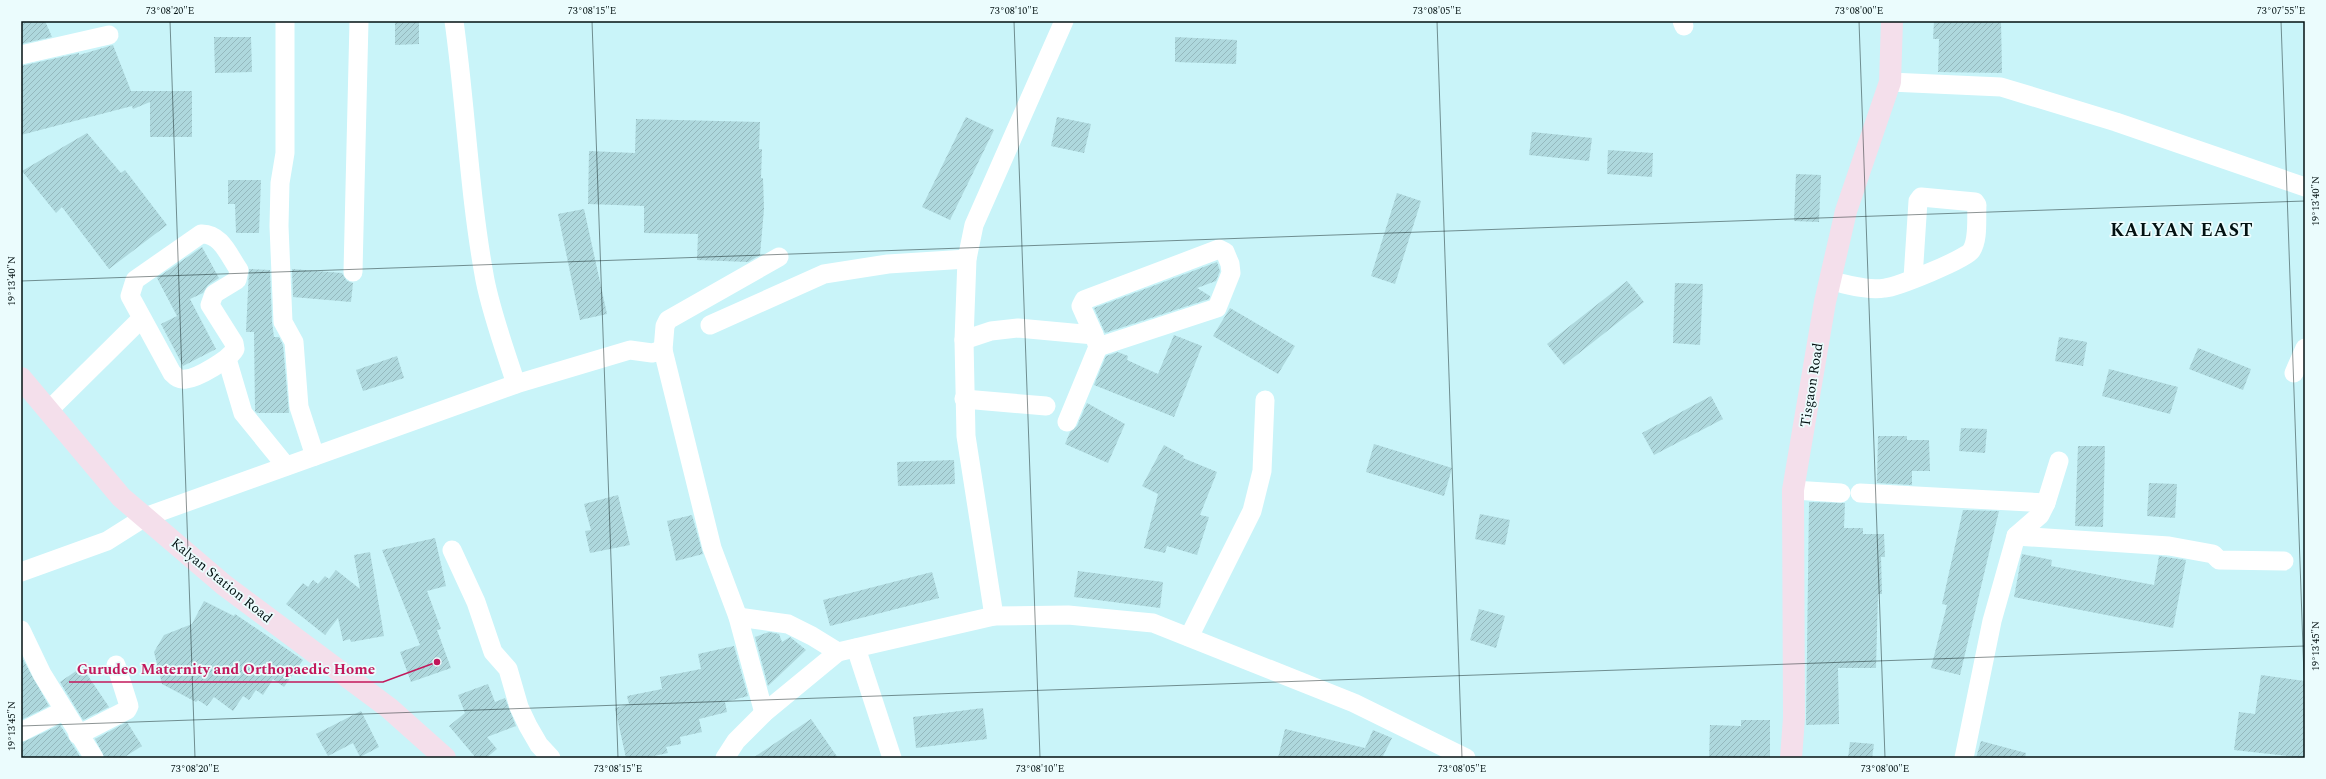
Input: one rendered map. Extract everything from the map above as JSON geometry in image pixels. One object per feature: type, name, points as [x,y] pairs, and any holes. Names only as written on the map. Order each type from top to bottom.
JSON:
[{"type":"street","points":[[285,21],[285,153],[280,183],[279,226],[283,322],[294,342],[299,407],[315,456]]},
{"type":"street","points":[[353,272],[359,21]]},
{"type":"street","points":[[454,21],[463,84],[479,242],[486,281],[516,384]]},
{"type":"street","points":[[994,616],[968,457],[964,399],[964,340],[967,259],[974,225],[1064,21]]},
{"type":"street","name":"Tisgaon Road","points":[[1791,758],[1794,718],[1793,490],[1830,281],[1846,211],[1890,82],[1892,21]]},
{"type":"street","points":[[21,55],[109,35]]},
{"type":"street","points":[[1890,82],[2001,87],[2116,122],[2305,187]]},
{"type":"street","points":[[1830,281],[1879,289],[1895,286],[1967,255],[1971,251],[1974,243],[1977,205],[1975,202],[1921,196],[1918,201],[1913,278]]},
{"type":"street","points":[[201,234],[208,234],[217,237],[239,270],[237,280],[214,294],[211,299],[212,310],[234,343],[232,354],[227,359],[192,378],[177,378],[141,319],[130,296],[134,280],[201,234]]},
{"type":"street","points":[[964,340],[991,331],[1018,328],[1096,341],[1217,308],[1231,273],[1230,264],[1225,252],[1219,250],[1084,300],[1081,306],[1096,341],[1067,422]]},
{"type":"street","points":[[764,713],[738,618],[712,548],[663,350],[665,326],[668,320],[779,257]]},
{"type":"street","points":[[710,325],[824,274],[888,264],[967,259]]},
{"type":"street","points":[[48,411],[141,319]]},
{"type":"street","points":[[2294,373],[2305,348]]},
{"type":"street","points":[[21,572],[107,541],[145,516],[516,384],[630,350],[652,352],[663,350]]},
{"type":"street","points":[[227,359],[243,413],[286,466]]},
{"type":"street","name":"Kalyan Station Road","points":[[21,378],[121,497],[224,584],[389,708],[438,756]]},
{"type":"street","points":[[964,399],[1046,406]]},
{"type":"street","points":[[1189,637],[1252,511],[1262,471],[1265,400]]},
{"type":"street","points":[[1964,758],[1992,621],[2016,536],[2040,515],[2046,503],[2059,461]]},
{"type":"street","points":[[1793,490],[1841,492]]},
{"type":"street","points":[[1860,493],[2046,503]]},
{"type":"street","points":[[2016,536],[2168,546],[2213,554],[2219,560],[2284,561]]},
{"type":"street","points":[[452,550],[476,602],[493,652],[508,669],[519,707],[528,726],[539,745],[551,758]]},
{"type":"street","points":[[725,758],[736,741],[764,713],[838,652],[994,616],[1068,615],[1153,623],[1354,703],[1466,758]]},
{"type":"street","points":[[738,618],[788,624],[812,636],[838,652]]},
{"type":"street","points":[[21,630],[42,674],[63,711],[94,758]]},
{"type":"street","points":[[856,648],[892,758]]},
{"type":"street","points":[[78,735],[127,710],[129,706],[116,665]]},
{"type":"street","points":[[21,732],[63,711]]},
{"type":"building","points":[[21,21],[45,21],[52,37],[21,44]]},
{"type":"building","points":[[395,21],[419,21],[419,44],[395,45]]},
{"type":"building","points":[[1934,21],[2001,21],[2002,73],[1938,72],[1939,39],[1933,39]]},
{"type":"building","points":[[214,37],[251,37],[252,72],[215,73]]},
{"type":"building","points":[[1175,37],[1237,40],[1236,64],[1175,62]]},
{"type":"building","points":[[113,45],[131,91],[192,91],[192,137],[150,137],[150,102],[133,109],[132,106],[21,135],[21,66],[79,53],[79,55]]},
{"type":"building","points":[[966,117],[994,130],[950,220],[922,207]]},
{"type":"building","points":[[1057,117],[1091,124],[1084,153],[1051,146]]},
{"type":"building","points":[[636,119],[760,122],[759,149],[762,149],[761,178],[763,178],[764,209],[760,255],[748,262],[697,260],[698,234],[644,233],[644,206],[588,204],[589,151],[635,153]]},
{"type":"building","points":[[1532,132],[1592,138],[1589,161],[1529,155]]},
{"type":"building","points":[[87,133],[121,173],[125,170],[167,225],[109,269],[62,207],[56,213],[22,171]]},
{"type":"building","points":[[1608,150],[1653,153],[1652,177],[1607,174]]},
{"type":"building","points":[[1796,174],[1821,175],[1819,222],[1794,221]]},
{"type":"building","points":[[228,180],[261,180],[259,233],[236,233],[235,204],[228,204]]},
{"type":"building","points":[[1397,193],[1421,201],[1395,284],[1371,276]]},
{"type":"building","points":[[584,209],[607,314],[580,320],[558,214]]},
{"type":"building","points":[[202,247],[219,278],[208,285],[203,293],[190,299],[216,349],[183,366],[161,324],[177,316],[157,278]]},
{"type":"building","points":[[1217,262],[1220,271],[1216,281],[1197,288],[1210,296],[1209,299],[1105,333],[1094,308]]},
{"type":"building","points":[[249,269],[270,270],[272,322],[274,337],[279,337],[283,345],[289,413],[257,413],[255,411],[254,332],[246,332]]},
{"type":"building","points":[[292,269],[342,273],[347,281],[353,283],[351,302],[293,297]]},
{"type":"building","points":[[1627,281],[1644,302],[1564,365],[1547,344]]},
{"type":"building","points":[[1675,283],[1703,284],[1700,345],[1673,343]]},
{"type":"building","points":[[1230,308],[1295,346],[1278,374],[1213,336]]},
{"type":"building","points":[[1174,335],[1202,346],[1174,417],[1094,385],[1106,356],[1118,352],[1128,356],[1127,360],[1158,374]]},
{"type":"building","points":[[2059,337],[2087,342],[2083,366],[2055,361]]},
{"type":"building","points":[[2198,348],[2251,369],[2243,390],[2189,369]]},
{"type":"building","points":[[397,356],[404,378],[363,391],[356,370]]},
{"type":"building","points":[[2109,369],[2178,387],[2170,414],[2102,396]]},
{"type":"building","points":[[1711,396],[1723,419],[1654,455],[1642,433]]},
{"type":"building","points":[[1087,403],[1125,424],[1108,463],[1065,444],[1070,432],[1077,426]]},
{"type":"building","points":[[1961,428],[1987,429],[1985,453],[1959,451]]},
{"type":"building","points":[[1878,436],[1907,436],[1907,440],[1929,440],[1930,471],[1912,471],[1912,485],[1877,483]]},
{"type":"building","points":[[1374,444],[1452,468],[1444,496],[1366,472]]},
{"type":"building","points":[[1164,445],[1184,456],[1183,458],[1217,472],[1200,515],[1209,517],[1197,555],[1167,546],[1165,553],[1144,548],[1158,494],[1142,486]]},
{"type":"building","points":[[2078,446],[2105,446],[2103,527],[2075,526]]},
{"type":"building","points":[[954,460],[955,484],[898,486],[897,462]]},
{"type":"building","points":[[2149,483],[2177,484],[2175,518],[2147,516]]},
{"type":"building","points":[[618,495],[630,545],[590,553],[585,531],[591,530],[584,504]]},
{"type":"building","points":[[1809,502],[1845,503],[1844,528],[1863,528],[1863,534],[1884,534],[1885,557],[1881,557],[1882,594],[1878,594],[1876,668],[1838,668],[1839,724],[1806,725]]},
{"type":"building","points":[[1963,510],[1999,511],[1960,675],[1931,668],[1947,605],[1942,604]]},
{"type":"building","points":[[1480,514],[1510,520],[1505,545],[1475,539]]},
{"type":"building","points":[[692,515],[703,554],[676,561],[667,521]]},
{"type":"building","points":[[435,538],[446,586],[427,591],[441,629],[437,630],[451,668],[411,682],[400,652],[420,645],[382,550]]},
{"type":"building","points":[[370,552],[384,636],[351,642],[350,639],[343,641],[338,618],[325,635],[286,604],[303,583],[308,587],[313,580],[318,584],[325,576],[329,579],[336,570],[360,589],[354,555]]},
{"type":"building","points":[[2022,554],[2052,560],[2051,566],[2154,585],[2159,556],[2186,560],[2173,628],[2014,597]]},
{"type":"building","points":[[1078,571],[1163,582],[1160,608],[1074,597]]},
{"type":"building","points":[[932,572],[939,598],[830,626],[823,600]]},
{"type":"building","points":[[204,601],[234,616],[235,614],[303,660],[284,687],[273,679],[263,695],[256,690],[249,700],[243,696],[233,711],[214,697],[207,706],[198,700],[196,702],[162,684],[154,652],[164,635],[192,624]]},
{"type":"building","points":[[1479,609],[1505,616],[1496,648],[1470,640]]},
{"type":"building","points":[[769,632],[779,634],[782,642],[790,637],[806,650],[768,686],[755,637]]},
{"type":"building","points":[[734,646],[748,696],[725,702],[727,712],[699,719],[702,732],[680,737],[681,744],[666,747],[668,753],[644,758],[626,758],[615,708],[629,704],[627,696],[662,689],[660,677],[701,669],[698,654]]},
{"type":"building","points":[[21,656],[49,706],[21,720]]},
{"type":"building","points":[[82,667],[109,707],[83,720],[60,682]]},
{"type":"building","points":[[2261,675],[2305,681],[2305,758],[2234,750],[2239,712],[2255,714]]},
{"type":"building","points":[[488,684],[495,702],[505,698],[516,726],[487,737],[497,749],[486,758],[476,758],[449,726],[465,713],[458,695]]},
{"type":"building","points":[[983,708],[987,739],[916,748],[913,717]]},
{"type":"building","points":[[361,711],[379,747],[360,757],[353,743],[328,756],[316,734]]},
{"type":"building","points":[[811,719],[838,758],[753,758]]},
{"type":"building","points":[[1741,720],[1770,720],[1770,758],[1709,758],[1710,725],[1741,726]]},
{"type":"building","points":[[127,722],[142,746],[123,758],[105,758],[95,739]]},
{"type":"building","points":[[60,725],[81,758],[21,758],[21,743]]},
{"type":"building","points":[[1285,729],[1365,748],[1373,730],[1392,738],[1382,758],[1278,758]]},
{"type":"building","points":[[1981,741],[2026,753],[2025,758],[1976,758]]},
{"type":"building","points":[[1850,742],[1874,744],[1872,758],[1848,758]]},
{"type":"place","name":"Gurudeo Maternity and Orthopaedic Home","points":[[437,662]]},
{"type":"district","name":"KALYAN EAST","points":[[2182,230]]}]
